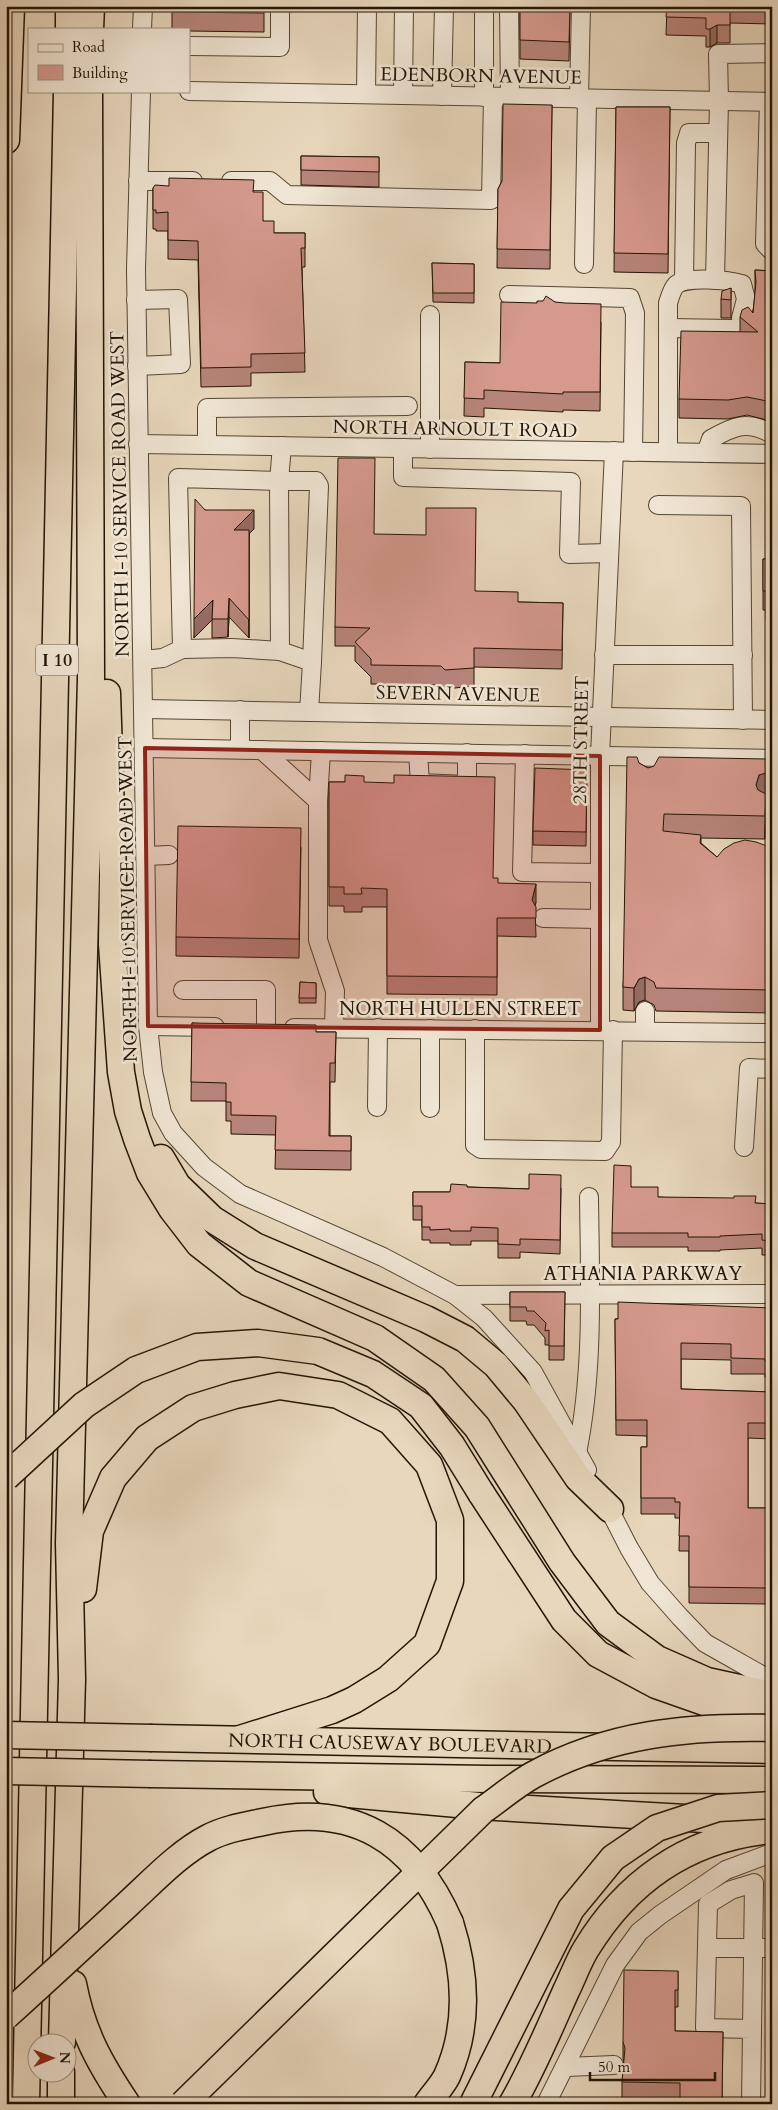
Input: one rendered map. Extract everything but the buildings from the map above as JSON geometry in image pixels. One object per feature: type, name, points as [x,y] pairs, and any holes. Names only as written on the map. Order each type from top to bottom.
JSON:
[{"type":"highway","points":[[6,140],[11,6]]},
{"type":"highway","points":[[69,6],[69,28]]},
{"type":"highway","points":[[90,28],[91,6]]},
{"type":"highway","points":[[96,6],[97,28]]},
{"type":"highway","name":"I 10","points":[[26,2104],[67,92]]},
{"type":"highway","points":[[62,2032],[72,1679],[69,1543],[91,678],[89,92]]},
{"type":"highway","points":[[98,92],[102,530],[113,874],[112,944],[116,1029],[128,1110],[150,1173],[172,1209],[198,1244],[249,1283],[375,1338],[434,1379],[477,1427],[562,1562],[608,1623],[657,1660],[707,1682],[772,1694]]},
{"type":"highway","points":[[128,1110],[143,1127],[177,1185],[212,1219],[255,1246],[426,1319],[465,1339],[496,1365],[526,1401],[578,1478],[610,1509]]},
{"type":"highway","points":[[6,1477],[84,1405],[136,1370],[197,1347],[258,1343],[318,1351],[373,1374],[421,1406],[452,1446],[564,1620],[598,1654],[656,1686],[710,1704],[772,1705]]},
{"type":"highway","points":[[72,1679],[90,1531],[113,1478],[147,1438],[193,1408],[235,1395],[279,1386],[338,1395],[390,1422],[429,1465],[450,1520],[450,1581],[427,1644],[388,1679],[354,1700],[332,1710],[240,1739]]},
{"type":"highway","points":[[183,2104],[483,1810],[531,1776],[574,1755],[616,1741],[657,1733],[772,1728]]},
{"type":"highway","name":"NORTH CAUSEWAY BOULEVARD","points":[[6,1735],[772,1750]]},
{"type":"highway","name":"NORTH CAUSEWAY BOULEVARD","points":[[6,1771],[489,1779],[772,1780]]},
{"type":"highway","points":[[240,1775],[287,1789],[479,1806],[772,1823]]},
{"type":"highway","points":[[473,2104],[571,1909],[614,1858],[657,1828],[718,1808],[772,1805]]},
{"type":"highway","points":[[6,2016],[156,1878],[207,1839],[229,1829],[285,1818],[316,1818],[362,1826],[396,1845],[415,1863],[439,1898],[459,1949],[463,1981],[460,2033],[446,2077],[427,2104]]},
{"type":"highway","points":[[512,2104],[527,2078],[585,1950],[622,1900],[663,1865],[705,1845],[772,1830]]},
{"type":"highway","points":[[64,1958],[87,2038],[105,2071],[127,2104]]},
{"type":"highway","points":[[61,2082],[61,2104]]},
{"type":"street","points":[[142,28],[143,6]]},
{"type":"street","points":[[190,46],[280,47],[280,6]]},
{"type":"street","points":[[366,94],[367,6]]},
{"type":"street","points":[[403,95],[404,6]]},
{"type":"street","points":[[442,96],[444,6]]},
{"type":"street","points":[[138,181],[270,181],[287,195],[491,200],[495,97],[509,6]]},
{"type":"street","points":[[581,6],[584,264]]},
{"type":"street","points":[[484,7],[495,97]]},
{"type":"street","points":[[715,280],[719,101],[718,54],[772,53]]},
{"type":"street","name":"EDENBORN AVENUE","points":[[190,91],[770,102]]},
{"type":"street","name":"NORTH I-10 SERVICE ROAD WEST","points":[[140,92],[136,300],[145,748],[148,1026],[153,1072],[162,1113],[173,1133],[204,1167],[240,1194],[383,1257],[455,1295],[484,1318],[533,1372],[610,1509],[628,1548],[650,1583],[705,1642],[754,1673],[772,1681]]},
{"type":"street","points":[[770,102],[766,244],[772,251]]},
{"type":"street","points":[[684,280],[686,143],[689,133],[718,133]]},
{"type":"street","points":[[668,328],[737,323],[746,299],[742,284],[715,280],[684,280],[674,286],[668,303],[668,328],[668,452]]},
{"type":"street","points":[[509,295],[630,298],[635,313],[633,452]]},
{"type":"street","points":[[136,300],[178,299],[181,364],[137,366]]},
{"type":"street","points":[[430,315],[430,449]]},
{"type":"street","points":[[207,445],[207,408],[408,406]]},
{"type":"street","points":[[706,453],[711,439],[741,425],[761,428],[772,434]]},
{"type":"street","name":"NORTH ARNOULT ROAD","points":[[138,444],[772,454]]},
{"type":"street","points":[[280,651],[279,481],[282,446]]},
{"type":"street","points":[[403,448],[403,477],[571,482],[569,554],[609,553]]},
{"type":"street","name":"28TH STREET","points":[[475,1029],[475,1145],[481,1149],[605,1151],[612,1142],[600,918],[600,756],[614,452]]},
{"type":"street","points":[[182,649],[178,478],[316,481],[319,486],[309,712]]},
{"type":"street","points":[[658,505],[741,506],[743,720]]},
{"type":"street","points":[[143,660],[163,658],[182,649],[232,648],[280,651],[312,662]]},
{"type":"street","points":[[604,655],[742,655]]},
{"type":"street","name":"SEVERN AVENUE","points":[[144,709],[772,720]]},
{"type":"street","points":[[240,710],[240,749]]},
{"type":"street","points":[[145,748],[600,756],[648,764],[772,759]]},
{"type":"street","points":[[262,750],[318,801]]},
{"type":"street","points":[[322,751],[318,801],[318,940],[335,991],[334,1028]]},
{"type":"street","points":[[418,753],[420,783],[467,784],[467,754]]},
{"type":"street","points":[[525,754],[522,872],[600,873]]},
{"type":"street","points":[[146,856],[169,855]]},
{"type":"street","points":[[544,918],[600,918]]},
{"type":"street","points":[[183,990],[266,990],[266,1028]]},
{"type":"street","points":[[645,1011],[645,1030]]},
{"type":"street","name":"NORTH HULLEN STREET","points":[[148,1026],[772,1032]]},
{"type":"street","points":[[377,1107],[378,1028]]},
{"type":"street","points":[[430,1028],[430,1108]]},
{"type":"street","points":[[744,1147],[749,1068],[772,1069]]},
{"type":"street","points":[[577,1453],[584,1416],[590,1294],[589,1197]]},
{"type":"street","name":"ATHANIA PARKWAY","points":[[455,1295],[772,1294]]},
{"type":"street","points":[[546,2104],[615,1965],[639,1932],[660,1915],[726,1870],[772,1853]]},
{"type":"street","points":[[751,2104],[754,1883],[732,1890],[708,1904],[705,2028],[752,2029]]},
{"type":"street","points":[[707,1948],[772,1948]]},
{"type":"street","points":[[566,2067],[614,2065]]},
{"type":"highlighted area","points":[[145,748],[600,756],[600,1030],[148,1026]]}]
